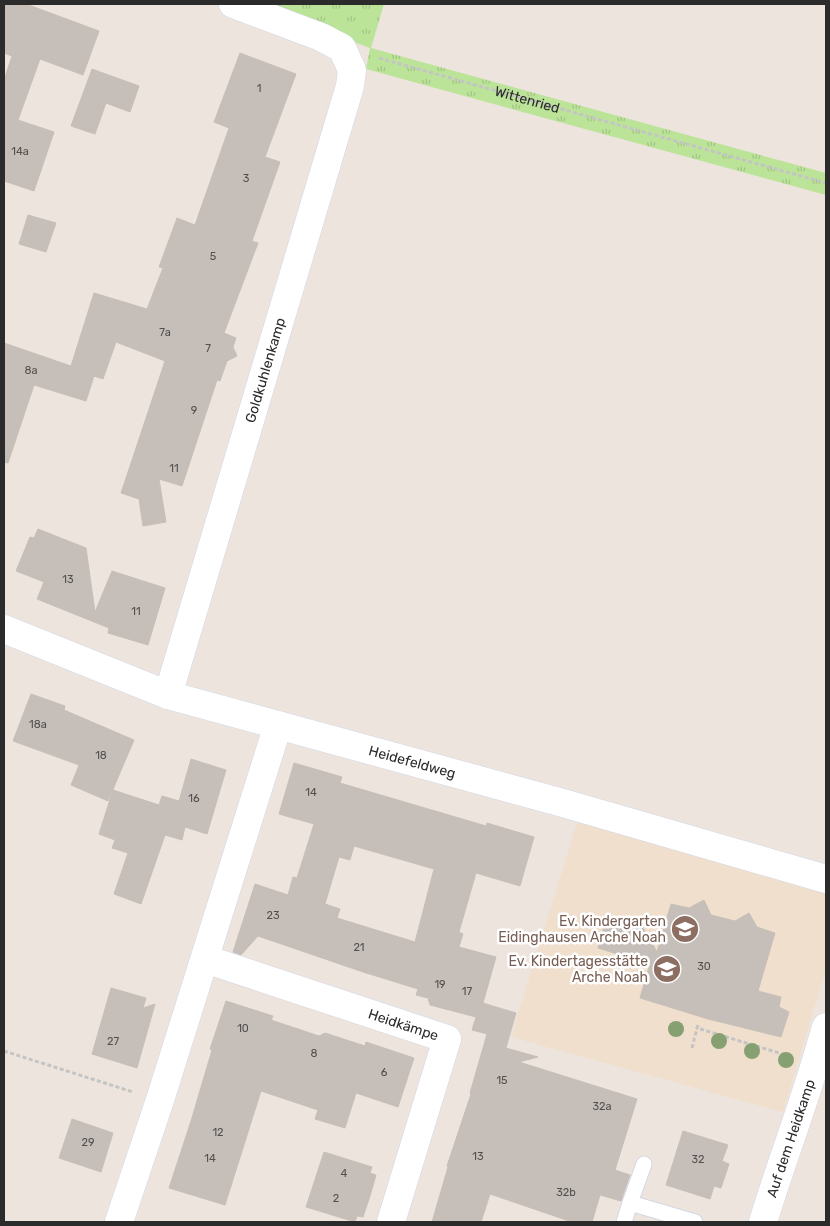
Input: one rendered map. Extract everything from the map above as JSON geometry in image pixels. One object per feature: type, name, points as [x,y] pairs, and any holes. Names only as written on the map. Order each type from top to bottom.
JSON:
[{"type":"street","points":[[233,4],[321,37],[342,48]]},
{"type":"street","name":"Goldkuhlenkamp","points":[[168,695],[350,86],[352,70],[342,48]]},
{"type":"street","name":"Heidefeldweg","points":[[4,629],[168,695],[563,803],[826,879]]},
{"type":"street","points":[[119,1222],[160,1100],[278,725]]},
{"type":"street","name":"Heidkämpe","points":[[205,959],[447,1039],[390,1222]]},
{"type":"street","name":"Auf dem Heidkamp","points":[[763,1222],[816,1064],[826,1026]]},
{"type":"lane","points":[[624,1222],[644,1164]]},
{"type":"lane","points":[[630,1203],[695,1222]]},
{"type":"path","name":"Wittenried","points":[[342,48],[826,183]]},
{"type":"path","points":[[692,1048],[698,1027],[816,1064]]},
{"type":"path","points":[[4,1050],[160,1100]]},
{"type":"shaded area","name":"Ev. Kindergarten Eidinghausen Arche Noah","points":[[578,820],[826,891],[826,968],[783,1112],[511,1037]]},
{"type":"green space","points":[[251,4],[384,4],[371,48],[826,173],[826,195],[366,69],[370,48]]},
{"type":"building","points":[[4,4],[26,4],[99,31],[83,75],[40,59],[18,120],[54,132],[34,191],[4,181],[4,80],[12,56],[4,53]]},
{"type":"building","points":[[240,53],[296,74],[265,157],[280,162],[252,241],[258,243],[224,333],[236,338],[233,347],[237,356],[227,361],[220,381],[217,380],[182,486],[159,479],[166,522],[143,526],[139,499],[121,493],[165,361],[116,342],[103,379],[94,376],[86,401],[34,385],[8,463],[4,462],[4,343],[71,366],[94,293],[147,309],[163,268],[159,267],[177,218],[195,225],[229,128],[214,122]]},
{"type":"building","points":[[92,69],[139,86],[130,112],[106,103],[95,134],[71,126]]},
{"type":"building","points":[[28,215],[56,223],[46,252],[19,244]]},
{"type":"building","points":[[38,529],[86,548],[95,612],[112,571],[165,588],[148,645],[108,633],[109,628],[37,599],[44,582],[16,571],[30,537],[34,538]]},
{"type":"building","points":[[31,694],[65,706],[64,710],[134,740],[108,801],[71,785],[79,765],[13,741]]},
{"type":"building","points":[[191,759],[226,770],[207,834],[185,827],[182,840],[165,835],[141,904],[114,894],[128,853],[112,848],[115,840],[99,834],[113,790],[159,805],[162,796],[179,801]]},
{"type":"building","points":[[294,763],[342,777],[340,783],[486,826],[487,823],[534,837],[520,886],[476,873],[459,932],[463,934],[459,947],[496,957],[483,1003],[516,1013],[506,1048],[538,1057],[519,1062],[637,1099],[615,1170],[630,1175],[621,1201],[600,1195],[592,1222],[572,1222],[490,1194],[481,1222],[432,1222],[487,1034],[472,1030],[476,1017],[430,1005],[428,998],[416,995],[418,989],[258,936],[241,955],[233,952],[255,884],[288,895],[293,877],[297,878],[314,824],[279,814]],"holes":[[[354,846],[434,869],[415,942],[337,918],[340,909],[325,904],[339,857],[350,860]]]},
{"type":"building","name":"Ev. Kindertagesstätte Arche Noah","points":[[704,900],[711,915],[735,921],[749,913],[757,927],[775,933],[758,991],[781,997],[779,1007],[789,1012],[781,1037],[708,1019],[640,998],[650,964],[598,948],[605,923],[622,928],[638,919],[657,952],[671,904],[689,908]]},
{"type":"building","points":[[111,988],[146,998],[143,1008],[155,1004],[137,1068],[92,1054]]},
{"type":"building","points":[[226,1001],[273,1016],[271,1020],[319,1036],[325,1033],[365,1046],[366,1042],[414,1058],[398,1107],[356,1093],[345,1128],[315,1119],[318,1110],[261,1091],[225,1205],[169,1188],[191,1121],[212,1050],[210,1049]]},
{"type":"building","points":[[72,1119],[113,1133],[101,1172],[59,1158]]},
{"type":"building","points":[[683,1131],[728,1145],[722,1161],[729,1164],[721,1188],[714,1186],[710,1199],[666,1185]]},
{"type":"building","points":[[324,1152],[372,1167],[370,1173],[376,1175],[363,1217],[357,1216],[355,1222],[306,1207]]},
{"type":"place","name":"Ev. Kindergarten Eidinghausen Arche Noah","points":[[685,929]]},
{"type":"place","name":"Ev. Kindertagesstätte Arche Noah","points":[[667,969]]}]
